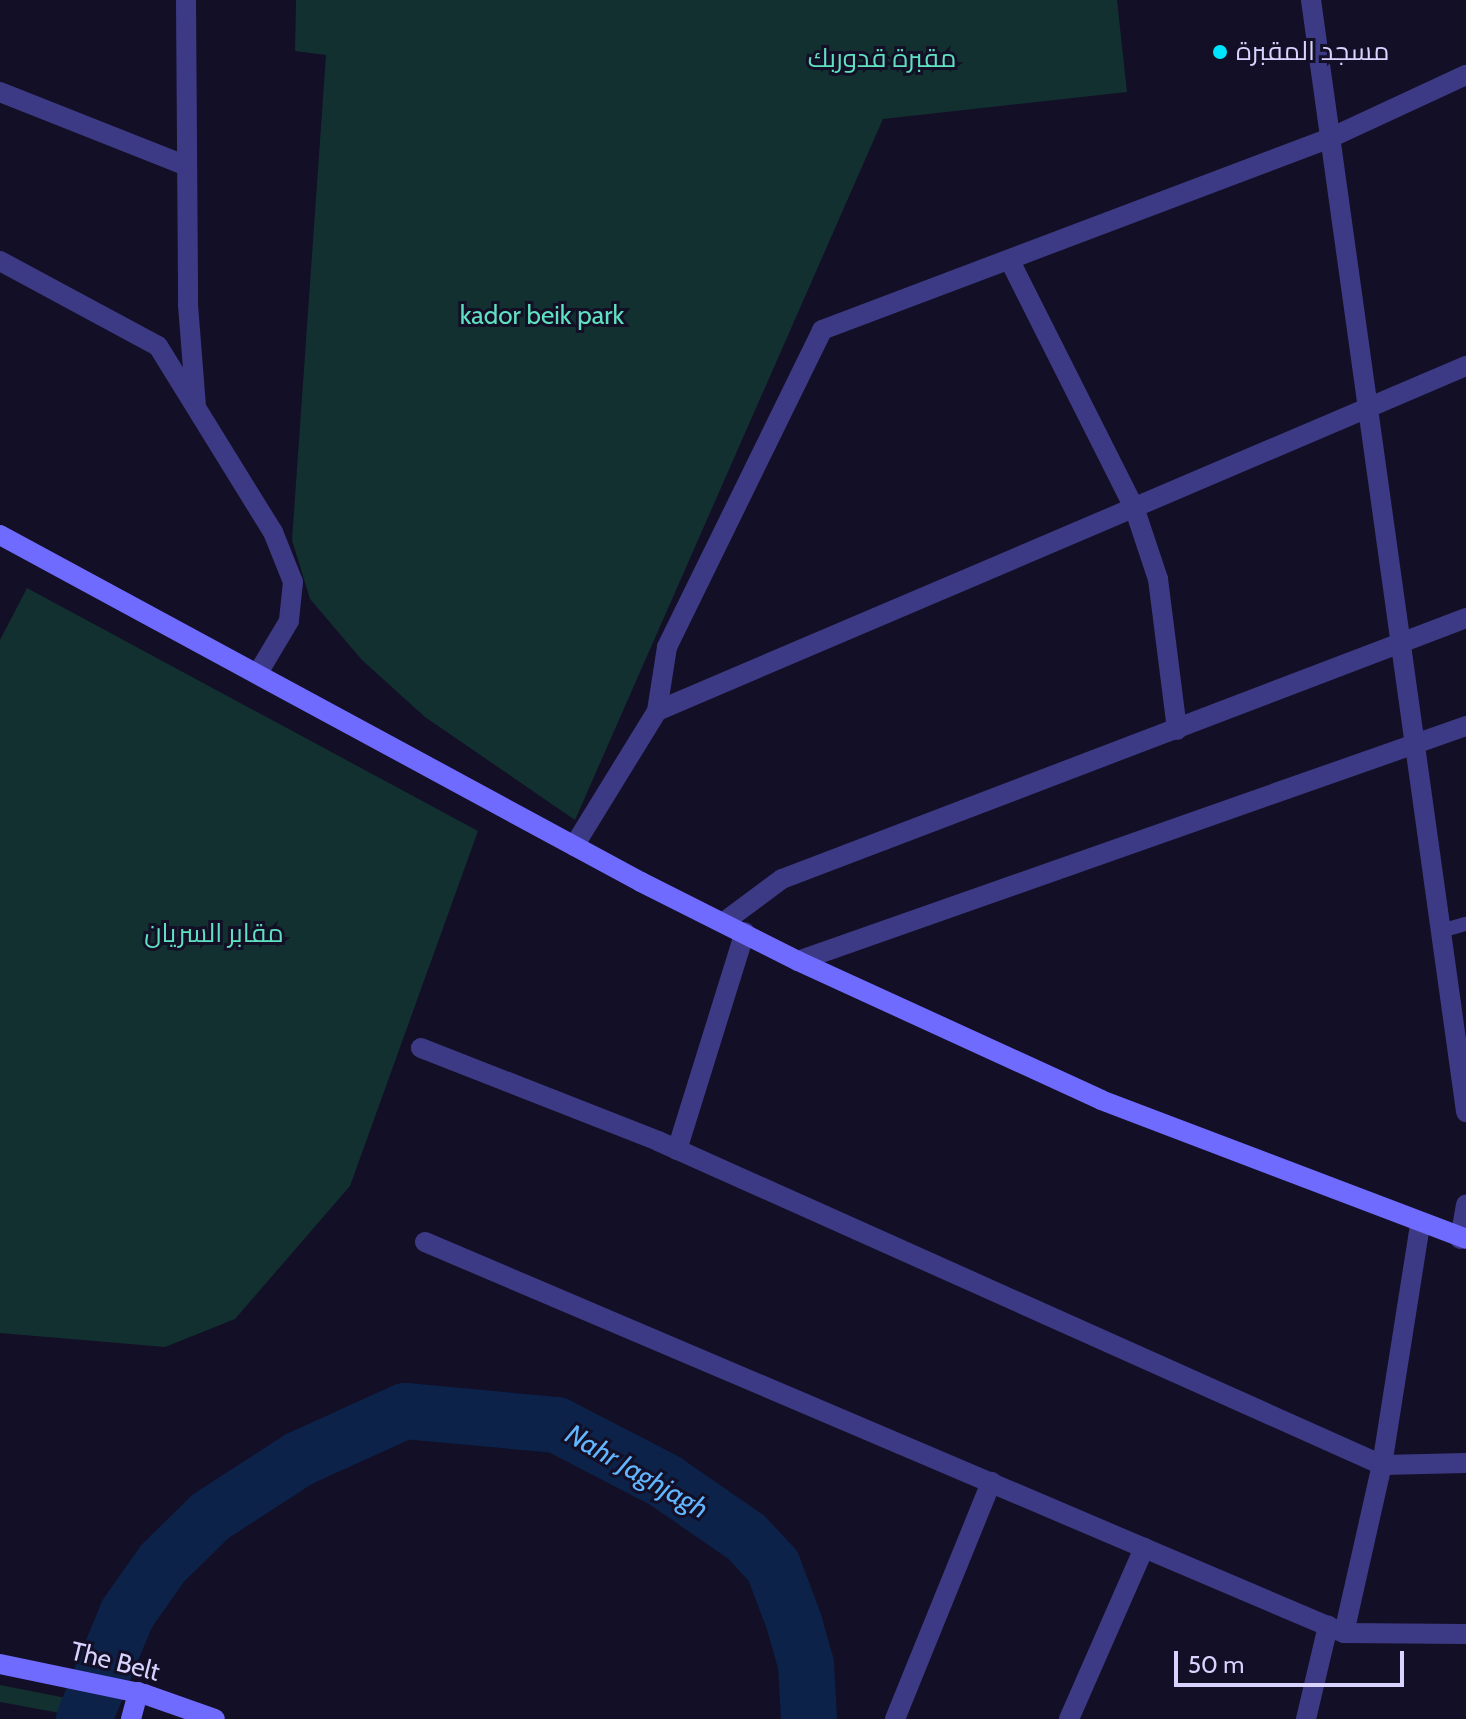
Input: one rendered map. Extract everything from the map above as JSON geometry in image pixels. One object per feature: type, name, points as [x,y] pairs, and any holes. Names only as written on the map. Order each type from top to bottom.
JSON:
[{"type":"street","points":[[186,0],[188,305],[196,410]]},
{"type":"street","points":[[1311,0],[1466,1112]]},
{"type":"street","points":[[574,846],[657,711],[667,647],[822,330],[1330,138],[1466,75]]},
{"type":"street","points":[[0,92],[187,166]]},
{"type":"street","points":[[0,261],[158,346],[273,532],[293,582],[289,621],[258,673]]},
{"type":"street","points":[[1010,261],[1135,510],[1158,579],[1177,730]]},
{"type":"street","points":[[657,711],[1135,510],[1466,366]]},
{"type":"street","points":[[0,535],[574,846],[798,961],[1101,1100],[1463,1239],[1466,1205]]},
{"type":"street","points":[[724,922],[782,879],[1466,618]]},
{"type":"street","points":[[798,961],[1416,741],[1466,726]]},
{"type":"street","points":[[677,1150],[745,932]]},
{"type":"street","points":[[421,1048],[677,1150],[1382,1465],[1466,1463]]},
{"type":"street","points":[[1306,1719],[1336,1630],[1382,1465],[1420,1224]]},
{"type":"street","points":[[425,1242],[1336,1630],[1466,1634]]},
{"type":"street","points":[[895,1719],[991,1482]]},
{"type":"street","points":[[1069,1719],[1144,1548]]},
{"type":"street","name":"The Belt","points":[[0,1664],[138,1692],[215,1719]]},
{"type":"street","points":[[131,1719],[138,1692]]},
{"type":"lane","points":[[1441,931],[1466,924]]},
{"type":"green space","name":"kador beik park","points":[[296,0],[1117,0],[1127,92],[883,119],[575,820],[425,717],[362,660],[310,599],[292,540],[326,55],[295,51]]},
{"type":"green space","name":"مقابر السريان","points":[[27,588],[478,831],[350,1186],[235,1319],[165,1347],[0,1333],[0,640]]},
{"type":"green space","points":[[0,1685],[112,1707],[116,1716],[92,1719],[0,1702]]},
{"type":"waterway","name":"Nahr Jaghjagh","points":[[84,1719],[127,1614],[163,1563],[211,1516],[299,1459],[405,1411],[557,1425],[665,1481],[746,1537],[773,1566],[794,1622],[806,1664],[809,1719]]},
{"type":"place","name":"مسجد المقبرة","points":[[1220,52]]},
{"type":"park label","name":"مقبرة قدوربك","points":[[882,59]]}]
